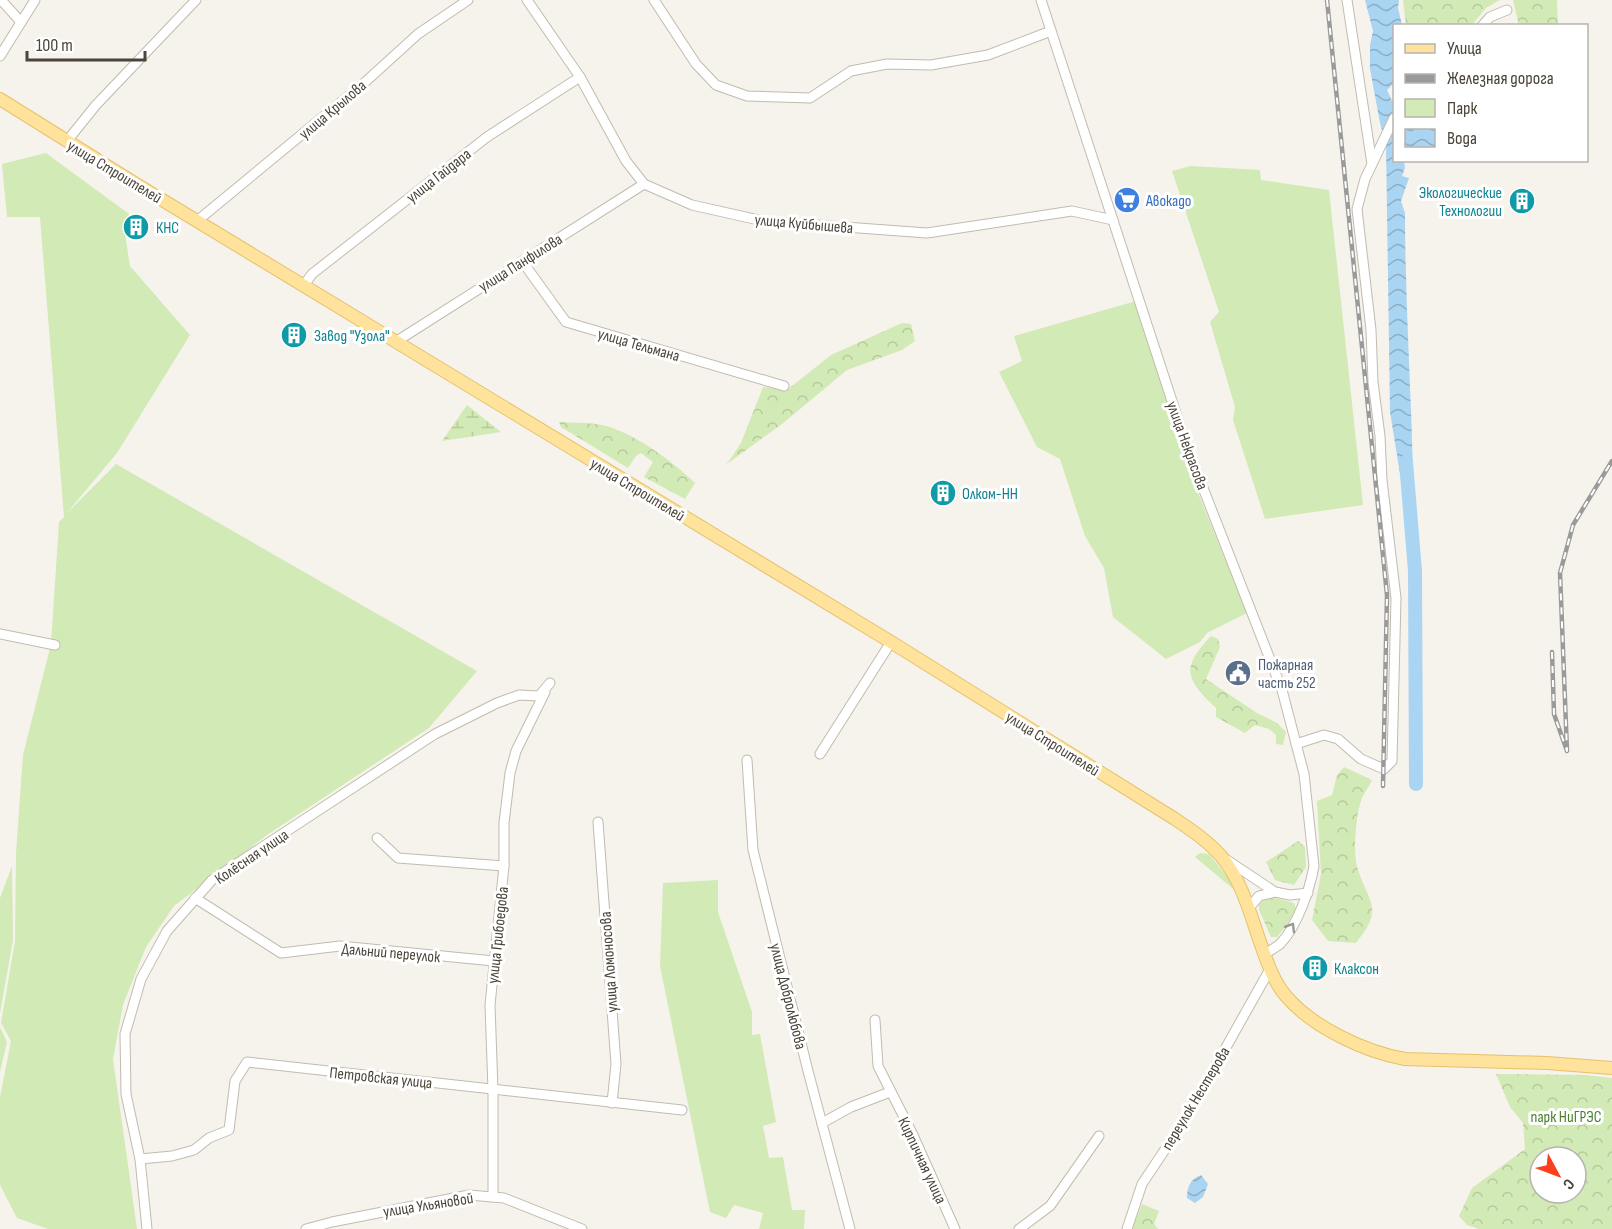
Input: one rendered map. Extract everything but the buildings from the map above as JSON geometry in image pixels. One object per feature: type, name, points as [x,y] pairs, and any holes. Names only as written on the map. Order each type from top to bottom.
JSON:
[{"type":"main road","name":"улица Строителей","points":[[0,99],[891,642],[1175,819],[1208,843],[1220,855],[1238,882],[1264,955],[1284,995],[1315,1022],[1387,1055],[1413,1059],[1547,1063],[1612,1068]]},
{"type":"street","points":[[1,0],[21,22]]},
{"type":"street","points":[[0,56],[35,0]]},
{"type":"street","points":[[67,141],[96,105],[196,0]]},
{"type":"street","name":"улица Крылова","points":[[197,221],[363,84],[418,34],[468,0]]},
{"type":"street","name":"улица Куйбышева","points":[[527,0],[580,77],[626,161],[644,184],[692,205],[774,222],[927,233],[1072,212],[1113,220]]},
{"type":"street","points":[[654,0],[696,64],[716,85],[747,96],[810,98],[851,72],[887,64],[931,65],[988,55],[1051,31]]},
{"type":"street","name":"улица Некрасова","points":[[1041,0],[1187,447],[1282,690],[1305,774],[1314,866],[1308,892],[1294,922],[1281,943],[1264,955]]},
{"type":"street","points":[[1347,0],[1372,164]]},
{"type":"street","points":[[1484,24],[1490,18],[1507,10]]},
{"type":"street","name":"улица Гайдара","points":[[304,285],[312,274],[487,137],[580,77]]},
{"type":"street","points":[[1296,744],[1324,735],[1338,739],[1361,759],[1384,769],[1392,761],[1396,598],[1382,480],[1380,436],[1373,382],[1371,330],[1357,209],[1365,179],[1393,122]]},
{"type":"street","name":"улица Панфилова","points":[[397,341],[644,184]]},
{"type":"street","name":"улица Тельмана","points":[[522,261],[566,322],[784,387]]},
{"type":"street","points":[[0,634],[55,645]]},
{"type":"street","points":[[820,754],[891,642]]},
{"type":"street","name":"улица Грибоедова","points":[[493,1197],[490,1005],[504,866],[504,823],[510,773],[516,751],[550,683]]},
{"type":"street","name":"Колёсная улица","points":[[147,1229],[140,1159],[126,1094],[125,1034],[141,979],[166,931],[213,880],[435,734],[508,699],[519,695],[539,696],[550,683]]},
{"type":"street","name":"улица Добролюбова","points":[[747,760],[753,850],[850,1229]]},
{"type":"street","name":"улица Ломоносова","points":[[598,822],[616,1064],[612,1103]]},
{"type":"street","points":[[377,838],[398,858],[504,866]]},
{"type":"street","points":[[1220,855],[1275,892],[1290,895],[1308,892]]},
{"type":"street","points":[[1249,908],[1259,896],[1275,892]]},
{"type":"street","name":"Дальний переулок","points":[[195,898],[281,952],[340,946],[494,961]]},
{"type":"street","name":"переулок Нестерова","points":[[1126,1229],[1142,1184],[1188,1115],[1270,969]]},
{"type":"street","name":"Кирпичная улица","points":[[875,1020],[878,1066],[913,1135],[955,1229]]},
{"type":"street","name":"Петровская улица","points":[[140,1159],[172,1156],[194,1150],[209,1138],[229,1130],[235,1081],[247,1062],[682,1110]]},
{"type":"street","points":[[822,1123],[851,1107],[890,1092]]},
{"type":"street","points":[[1019,1229],[1050,1206],[1099,1136]]},
{"type":"street","name":"улица Ульяновой","points":[[306,1229],[469,1195],[504,1198],[582,1229]]},
{"type":"green space","points":[[1403,0],[1500,0],[1486,8],[1473,24],[1406,24]]},
{"type":"green space","points":[[1513,0],[1557,0],[1558,24],[1519,24]]},
{"type":"green space","points":[[46,153],[129,214],[125,234],[130,266],[190,335],[117,453],[66,514],[116,464],[477,671],[429,728],[267,835],[174,906],[146,947],[123,1005],[113,1059],[137,1229],[48,1229],[17,1218],[0,1185],[0,1097],[11,1041],[1,1023],[15,941],[16,853],[23,755],[51,644],[59,522],[64,517],[40,217],[7,217],[2,164]]},
{"type":"green space","points":[[1191,166],[1260,170],[1261,180],[1329,190],[1363,505],[1265,519],[1233,420],[1235,407],[1210,322],[1219,312],[1172,171]]},
{"type":"green space","points":[[1136,301],[1196,488],[1247,613],[1207,633],[1200,642],[1166,659],[1113,617],[1104,568],[1085,536],[1060,459],[1037,447],[999,372],[1022,361],[1014,336]]},
{"type":"green space","points":[[902,323],[911,324],[915,341],[902,350],[847,370],[782,424],[727,464],[741,443],[763,387],[787,390],[831,355]]},
{"type":"green space","points":[[467,405],[501,432],[442,441]]},
{"type":"green space","points":[[559,422],[598,424],[622,432],[656,451],[695,483],[685,499],[644,477],[653,462],[641,453],[636,456],[628,468],[561,427]]},
{"type":"green space","points":[[1211,636],[1218,639],[1220,647],[1206,679],[1257,713],[1277,723],[1286,732],[1283,745],[1276,744],[1276,735],[1269,729],[1255,725],[1245,733],[1216,717],[1216,708],[1198,689],[1191,674],[1194,657]]},
{"type":"green space","points":[[1344,767],[1372,780],[1359,807],[1355,843],[1357,866],[1372,905],[1372,912],[1365,931],[1356,943],[1328,941],[1312,920],[1321,874],[1317,801],[1332,795],[1337,775]]},
{"type":"green space","points":[[1298,841],[1305,847],[1306,867],[1294,885],[1275,880],[1266,862]]},
{"type":"green space","points":[[1200,853],[1209,854],[1232,883],[1232,888],[1195,857]]},
{"type":"green space","points":[[12,866],[13,940],[0,1013],[0,898]]},
{"type":"green space","points":[[718,880],[718,912],[752,1012],[752,1035],[760,1034],[776,1122],[763,1126],[769,1158],[783,1157],[792,1210],[805,1210],[804,1229],[759,1229],[763,1213],[734,1205],[726,1218],[710,1212],[660,966],[663,883]]},
{"type":"green space","points":[[1277,898],[1294,903],[1296,909],[1277,937],[1271,937],[1259,910],[1259,904],[1265,899]]},
{"type":"green space","points":[[0,1027],[7,1042],[0,1072]]},
{"type":"green space","name":"парк НиГРЭС","points":[[1496,1074],[1584,1075],[1612,1078],[1612,1229],[1479,1229],[1467,1225],[1459,1216],[1472,1188],[1525,1149],[1523,1123],[1510,1107]]},
{"type":"green space","points":[[1142,1204],[1159,1211],[1154,1224],[1158,1229],[1132,1229]]},
{"type":"water","points":[[1365,0],[1399,0],[1398,8],[1402,24],[1393,24],[1393,84],[1387,90],[1393,103],[1393,162],[1404,162],[1402,176],[1409,178],[1401,201],[1405,213],[1412,481],[1401,480],[1390,412],[1386,144],[1370,69],[1370,45],[1373,31]]},
{"type":"water","points":[[1201,1175],[1208,1184],[1203,1197],[1195,1203],[1187,1198],[1188,1190],[1192,1181]]},
{"type":"waterway","points":[[1406,462],[1415,571],[1416,784]]},
{"type":"railway","points":[[1327,0],[1387,595],[1383,786]]},
{"type":"railway","points":[[1552,652],[1554,714],[1567,751],[1560,573],[1573,525],[1612,461]]},
{"type":"place","name":"Авокадо","points":[[1127,200]]},
{"type":"place","name":"Экологические Технологии","points":[[1522,201]]},
{"type":"place","name":"КНС","points":[[136,227]]},
{"type":"place","name":"Завод \"Узола\"","points":[[294,335]]},
{"type":"place","name":"Олком-НН","points":[[943,493]]},
{"type":"place","name":"Пожарная часть 252","points":[[1238,673]]},
{"type":"place","name":"Клаксон","points":[[1315,968]]}]
